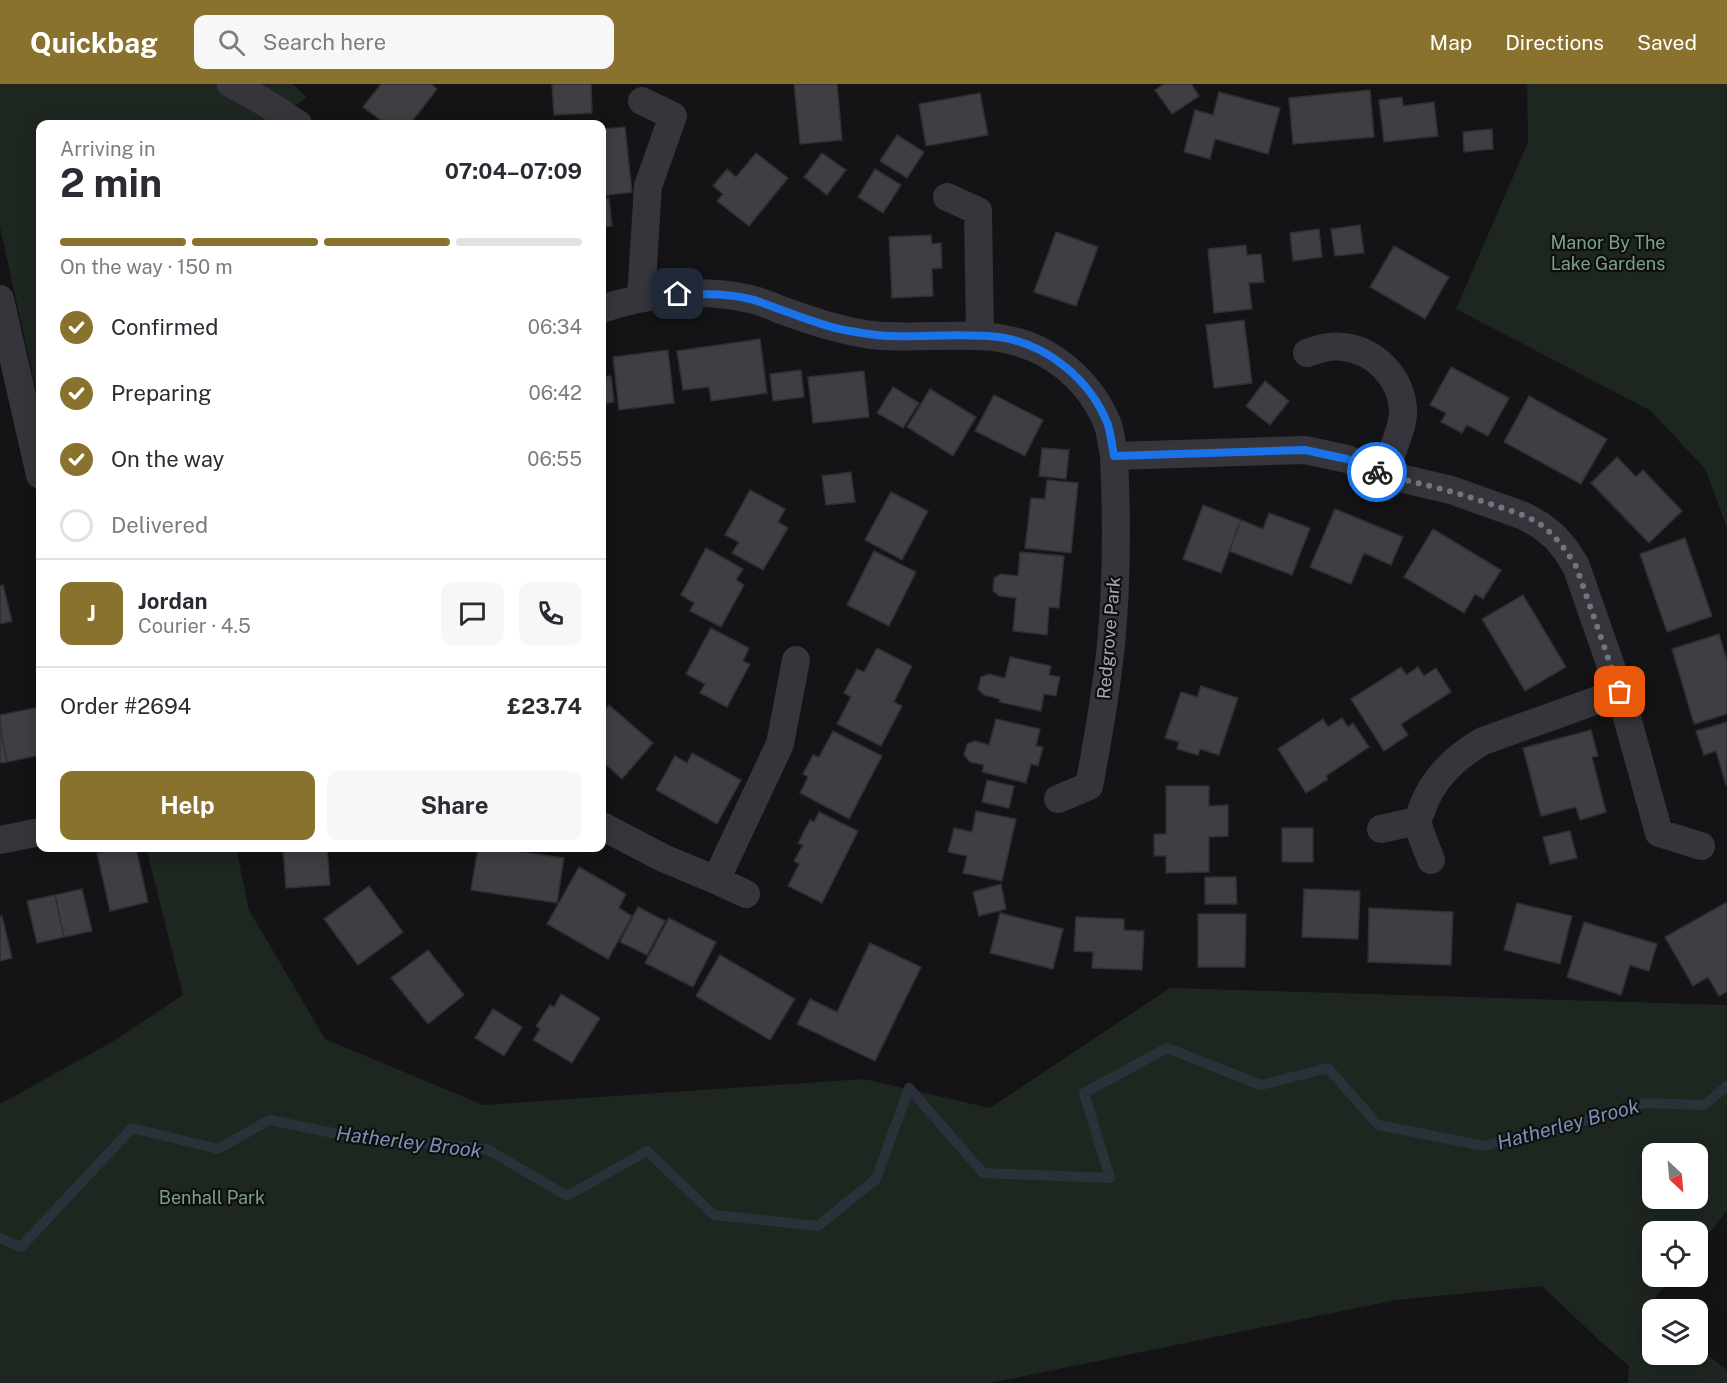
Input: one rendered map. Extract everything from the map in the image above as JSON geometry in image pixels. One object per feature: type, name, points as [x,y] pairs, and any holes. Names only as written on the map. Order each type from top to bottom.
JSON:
[{"type":"street","points":[[231,84],[292,120]]},
{"type":"street","points":[[641,298],[648,186],[673,116],[642,101]]},
{"type":"street","points":[[947,197],[978,211],[980,336]]},
{"type":"street","name":"Redgrove Park","points":[[606,308],[641,298],[678,294],[715,294],[751,299],[838,329],[870,334],[1002,338],[1045,353],[1065,366],[1083,383],[1098,404],[1108,426],[1114,456],[1117,511],[1111,643],[1102,715],[1089,786],[1058,799]]},
{"type":"street","points":[[0,299],[36,458]]},
{"type":"street","points":[[1307,353],[1342,346],[1376,359],[1390,373],[1399,389],[1403,408],[1402,427],[1387,476]]},
{"type":"street","points":[[1114,456],[1305,450],[1347,459],[1387,476],[1451,490],[1524,516],[1540,525],[1555,537],[1576,566],[1620,692],[1659,833],[1701,846]]},
{"type":"street","points":[[716,880],[780,744],[796,660]]},
{"type":"street","points":[[1431,860],[1417,821],[1426,797],[1441,775],[1467,750],[1483,741],[1620,692]]},
{"type":"street","points":[[1381,829],[1417,821]]},
{"type":"street","points":[[606,828],[663,858],[746,894]]},
{"type":"street","points":[[0,840],[36,833]]},
{"type":"green space","points":[[0,84],[293,84],[307,97],[276,120],[36,120],[36,390],[0,227]]},
{"type":"green space","name":"Manor By The Lake Gardens","points":[[1527,84],[1727,84],[1727,528],[1706,470],[1651,411],[1456,309],[1528,142]]},
{"type":"green space","name":"Benhall Park","points":[[147,852],[237,852],[249,910],[325,1039],[483,1105],[864,1079],[990,1108],[1170,988],[1727,1005],[1727,1211],[1708,1234],[1708,1221],[1642,1221],[1642,1287],[1664,1287],[1654,1299],[1642,1299],[1642,1365],[1708,1365],[1708,1356],[1727,1370],[1727,1383],[1628,1383],[1629,1366],[1542,1286],[1396,1300],[990,1383],[0,1383],[0,1104],[112,1042],[183,995]]},
{"type":"building","points":[[381,84],[431,84],[437,89],[413,120],[381,120],[363,107]]},
{"type":"building","points":[[552,84],[591,84],[592,113],[554,115]]},
{"type":"building","points":[[794,84],[837,84],[842,140],[800,144]]},
{"type":"building","points":[[1164,84],[1191,84],[1199,96],[1172,114],[1155,90]]},
{"type":"building","points":[[1370,90],[1374,137],[1293,144],[1289,98]]},
{"type":"building","points":[[1219,92],[1280,108],[1268,154],[1215,139],[1210,159],[1184,152],[1195,110],[1213,115]]},
{"type":"building","points":[[980,93],[988,135],[926,146],[919,104]]},
{"type":"building","points":[[1402,97],[1403,106],[1434,102],[1438,136],[1384,142],[1379,100]]},
{"type":"building","points":[[625,127],[632,192],[606,195],[606,129]]},
{"type":"building","points":[[1492,129],[1493,149],[1464,152],[1463,132]]},
{"type":"building","points":[[897,135],[924,152],[907,178],[880,161]]},
{"type":"building","points":[[756,153],[788,178],[749,226],[717,201],[723,194],[713,186],[727,169],[736,177]]},
{"type":"building","points":[[822,153],[846,170],[827,195],[804,177]]},
{"type":"building","points":[[875,169],[901,185],[883,213],[858,197]]},
{"type":"building","points":[[606,198],[609,198],[612,226],[606,227]]},
{"type":"building","points":[[1360,225],[1364,253],[1335,256],[1331,229]]},
{"type":"building","points":[[1319,229],[1322,257],[1293,261],[1290,233]]},
{"type":"building","points":[[1056,232],[1098,247],[1076,306],[1034,292]]},
{"type":"building","points":[[931,235],[932,244],[941,243],[942,268],[932,269],[933,296],[892,298],[889,237]]},
{"type":"building","points":[[1246,245],[1247,255],[1261,254],[1264,282],[1249,283],[1252,309],[1214,313],[1208,249]]},
{"type":"building","points":[[1394,246],[1449,277],[1425,319],[1370,287]]},
{"type":"building","points":[[1244,320],[1252,383],[1214,388],[1206,325]]},
{"type":"building","points":[[760,339],[767,393],[711,401],[709,387],[683,390],[677,351]]},
{"type":"building","points":[[668,350],[674,403],[619,410],[613,357]]},
{"type":"building","points":[[1451,367],[1509,398],[1488,436],[1467,425],[1462,433],[1441,422],[1446,413],[1430,405]]},
{"type":"building","points":[[801,370],[804,397],[773,401],[770,374]]},
{"type":"building","points":[[864,371],[869,417],[813,423],[808,377]]},
{"type":"building","points":[[611,376],[614,402],[606,403],[606,377]]},
{"type":"building","points":[[1265,381],[1289,401],[1270,425],[1246,406]]},
{"type":"building","points":[[893,387],[919,403],[903,428],[877,413]]},
{"type":"building","points":[[930,389],[976,417],[953,456],[907,427]]},
{"type":"building","points":[[994,395],[1043,420],[1025,456],[975,431]]},
{"type":"building","points":[[1529,396],[1607,439],[1581,484],[1504,442]]},
{"type":"building","points":[[1042,448],[1069,450],[1066,479],[1039,476]]},
{"type":"building","points":[[1617,457],[1636,477],[1643,470],[1682,511],[1649,543],[1591,483]]},
{"type":"building","points":[[851,472],[855,502],[826,505],[822,476]]},
{"type":"building","points":[[1047,480],[1078,483],[1071,553],[1025,548],[1031,498],[1045,499]]},
{"type":"building","points":[[750,490],[785,509],[778,522],[788,528],[763,570],[732,553],[739,542],[725,535]]},
{"type":"building","points":[[891,492],[928,511],[902,560],[865,540]]},
{"type":"building","points":[[1203,505],[1241,520],[1221,573],[1183,559]]},
{"type":"building","points":[[1335,509],[1403,537],[1391,565],[1364,553],[1351,584],[1310,567]]},
{"type":"building","points":[[1269,513],[1310,528],[1292,575],[1229,551],[1241,520],[1263,529]]},
{"type":"building","points":[[1433,529],[1501,570],[1483,599],[1475,594],[1464,613],[1404,577]]},
{"type":"building","points":[[1685,538],[1712,616],[1667,632],[1640,554]]},
{"type":"building","points":[[706,548],[743,569],[736,580],[744,585],[721,627],[690,611],[694,603],[681,595]]},
{"type":"building","points":[[874,551],[916,572],[889,626],[847,605]]},
{"type":"building","points":[[1020,552],[1064,556],[1059,608],[1049,607],[1047,635],[1013,631],[1016,598],[999,596],[993,591],[994,578],[1001,574],[1018,576]]},
{"type":"building","points":[[3,585],[12,621],[0,624],[0,586]]},
{"type":"building","points":[[1523,595],[1566,667],[1525,691],[1482,619]]},
{"type":"building","points":[[711,628],[749,648],[743,661],[750,664],[727,707],[700,693],[705,684],[686,674]]},
{"type":"building","points":[[1719,634],[1727,661],[1727,714],[1694,724],[1672,649]]},
{"type":"building","points":[[877,648],[912,666],[894,702],[902,706],[881,746],[837,724],[851,697],[844,693],[857,669],[864,672]]},
{"type":"building","points":[[1010,657],[1051,666],[1049,675],[1060,677],[1056,696],[1044,694],[1041,711],[999,702],[1000,699],[984,695],[978,689],[981,677],[989,674],[1005,678]]},
{"type":"building","points":[[1401,667],[1406,675],[1418,667],[1424,676],[1436,668],[1451,692],[1401,724],[1408,735],[1384,751],[1351,699]]},
{"type":"building","points":[[1201,686],[1238,698],[1219,755],[1200,749],[1198,755],[1177,749],[1179,742],[1165,738],[1181,692],[1197,697]]},
{"type":"building","points":[[609,705],[653,743],[622,779],[606,765],[606,708]]},
{"type":"building","points":[[36,708],[36,756],[7,762],[0,715]]},
{"type":"building","points":[[1342,718],[1348,727],[1353,723],[1369,747],[1326,776],[1328,779],[1306,793],[1278,749],[1323,719],[1328,727]]},
{"type":"building","points":[[996,719],[1040,729],[1036,746],[1043,747],[1038,766],[1031,764],[1026,783],[982,772],[984,765],[970,762],[964,755],[967,744],[975,741],[989,745]]},
{"type":"building","points":[[1727,722],[1726,785],[1716,751],[1704,755],[1696,731]]},
{"type":"building","points":[[0,725],[7,762],[0,763]]},
{"type":"building","points":[[1591,730],[1598,756],[1592,757],[1606,812],[1580,820],[1576,807],[1541,816],[1523,748]]},
{"type":"building","points":[[833,731],[882,756],[849,819],[800,793],[808,777],[803,774],[813,755],[819,757]]},
{"type":"building","points":[[692,753],[741,780],[717,824],[656,790],[675,756],[687,763]]},
{"type":"building","points":[[987,780],[1014,786],[1009,808],[982,802]]},
{"type":"building","points":[[1166,786],[1209,786],[1209,806],[1228,805],[1228,836],[1209,837],[1209,872],[1166,873],[1166,856],[1154,856],[1154,834],[1166,834]]},
{"type":"building","points":[[976,811],[1016,819],[1002,881],[963,873],[967,856],[948,852],[954,828],[972,832]]},
{"type":"building","points":[[819,812],[858,831],[822,903],[788,886],[799,864],[794,861],[803,845],[798,843],[810,820],[814,822]]},
{"type":"building","points":[[1282,828],[1313,828],[1313,862],[1282,862]]},
{"type":"building","points":[[1570,831],[1577,858],[1550,864],[1543,837]]},
{"type":"building","points":[[137,852],[148,902],[110,911],[97,853]]},
{"type":"building","points":[[283,852],[327,852],[330,885],[286,888]]},
{"type":"building","points":[[477,852],[523,852],[564,858],[557,903],[471,890]]},
{"type":"building","points":[[579,867],[626,894],[619,908],[632,916],[608,959],[547,924]]},
{"type":"building","points":[[1205,877],[1236,877],[1237,904],[1205,904]]},
{"type":"building","points":[[1001,884],[1006,909],[979,916],[973,892]]},
{"type":"building","points":[[369,886],[403,932],[358,965],[324,919]]},
{"type":"building","points":[[82,889],[92,931],[64,937],[55,895]]},
{"type":"building","points":[[1304,889],[1360,891],[1358,939],[1302,937]]},
{"type":"building","points":[[55,895],[64,937],[37,943],[27,901]]},
{"type":"building","points":[[1727,902],[1727,992],[1719,996],[1708,977],[1693,986],[1665,937]]},
{"type":"building","points":[[1517,903],[1572,916],[1560,964],[1504,950]]},
{"type":"building","points":[[638,907],[665,921],[647,955],[620,942]]},
{"type":"building","points":[[1369,908],[1453,912],[1451,965],[1368,962]]},
{"type":"building","points":[[1000,913],[1063,929],[1053,969],[990,953]]},
{"type":"building","points":[[1198,914],[1246,914],[1245,967],[1198,967]]},
{"type":"building","points":[[0,916],[2,916],[12,958],[0,961]]},
{"type":"building","points":[[1076,917],[1124,919],[1124,930],[1144,931],[1142,970],[1092,968],[1093,952],[1074,951]]},
{"type":"building","points":[[669,918],[716,942],[693,987],[645,963]]},
{"type":"building","points":[[1584,922],[1657,944],[1649,971],[1630,965],[1621,995],[1567,977]]},
{"type":"building","points":[[870,943],[921,967],[875,1061],[797,1024],[810,999],[837,1012]]},
{"type":"building","points":[[428,950],[464,995],[428,1024],[391,978]]},
{"type":"building","points":[[720,955],[795,999],[770,1040],[696,996]]},
{"type":"building","points":[[561,994],[600,1018],[572,1063],[533,1040],[540,1029],[536,1026],[550,1005],[554,1007]]},
{"type":"building","points":[[493,1009],[522,1027],[504,1056],[475,1038]]},
{"type":"waterway","name":"Hatherley Brook","points":[[0,1238],[21,1247],[132,1128],[218,1149],[269,1120],[343,1135],[487,1149],[567,1196],[647,1151],[714,1215],[818,1226],[876,1179],[909,1088],[983,1173],[1110,1178],[1084,1093],[1167,1048],[1261,1085],[1328,1068],[1378,1125],[1484,1146],[1644,1103],[1704,1105],[1727,1086]]},
{"type":"way so far","points":[[1377,472],[1451,490],[1524,516],[1555,537],[1576,566],[1620,692]]},
{"type":"route","points":[[678,294],[715,294],[751,299],[838,329],[870,334],[980,336],[1002,338],[1024,344],[1045,353],[1065,366],[1083,383],[1098,404],[1108,426],[1114,456],[1305,450],[1347,459],[1377,472]]}]
